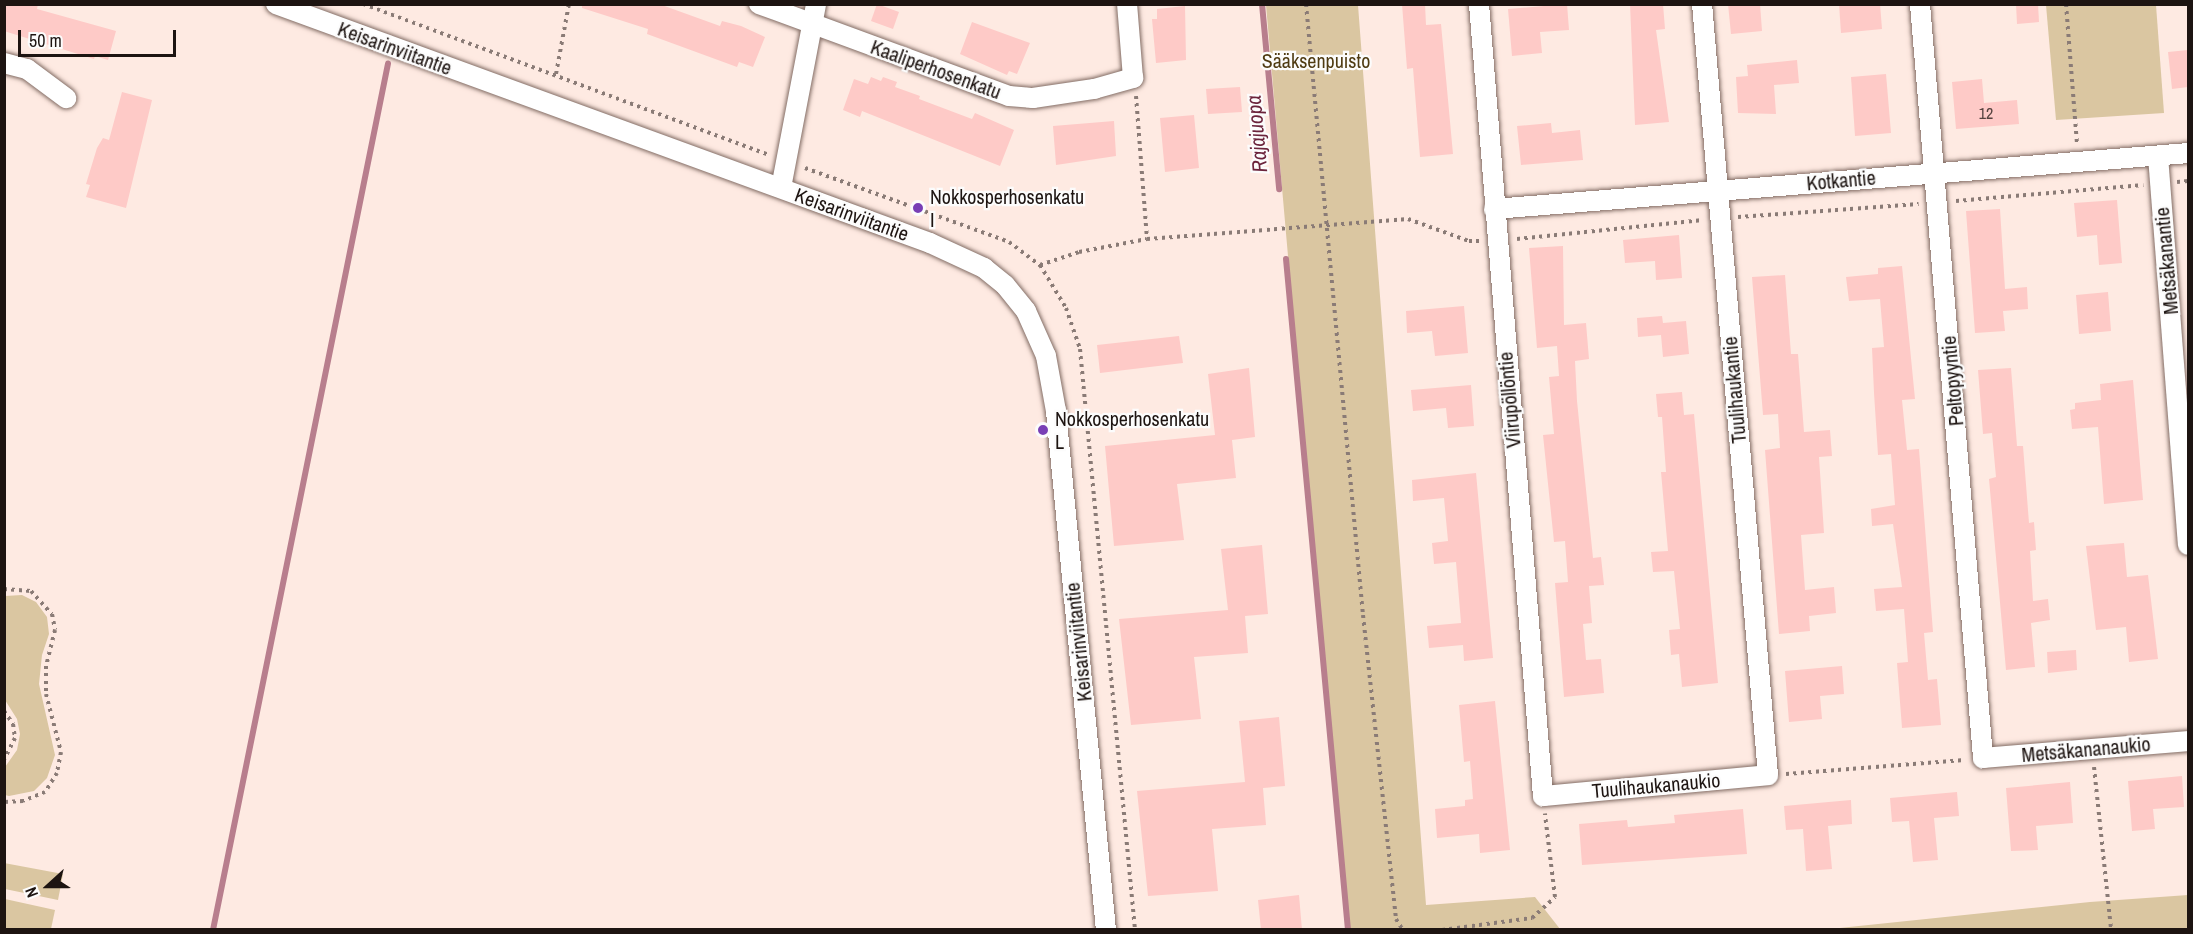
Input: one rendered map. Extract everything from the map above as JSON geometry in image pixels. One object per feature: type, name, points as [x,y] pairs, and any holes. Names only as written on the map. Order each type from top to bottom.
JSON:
[{"type":"street","name":"Keisarinviitantie","points":[[276,4],[930,243],[984,268],[1005,285],[1026,311],[1046,356],[1057,422],[1106,930]]},
{"type":"street","name":"Kaaliperhosenkatu","points":[[759,4],[1009,96],[1034,98],[1094,89],[1133,78]]},
{"type":"street","points":[[781,188],[783,161],[816,4]]},
{"type":"street","points":[[1127,4],[1133,78]]},
{"type":"street","name":"Viirupöllöntie","points":[[1479,4],[1543,796]]},
{"type":"street","name":"Tuulihaukantie","points":[[1701,4],[1768,775]]},
{"type":"street","name":"Peltopyyntie","points":[[1920,4],[1983,758]]},
{"type":"street","points":[[4,63],[27,69],[66,98]]},
{"type":"street","name":"Kotkantie","points":[[1494,209],[2188,153]]},
{"type":"street","name":"Metsäkanantie","points":[[2158,156],[2188,545]]},
{"type":"street","name":"Metsäkananaukio","points":[[1983,758],[2188,741]]},
{"type":"street","name":"Tuulihaukanaukio","points":[[1543,796],[1768,775]]},
{"type":"path","points":[[363,4],[556,74],[783,161],[1009,242],[1040,265],[1066,308],[1080,349],[1135,930]]},
{"type":"path","points":[[556,74],[569,4]]},
{"type":"path","points":[[1306,4],[1363,615],[1396,919],[1402,930]]},
{"type":"path","points":[[2066,4],[2079,162]]},
{"type":"path","points":[[1133,78],[1147,239]]},
{"type":"path","points":[[4,589],[31,591],[52,614],[55,630],[46,666],[46,694],[61,752],[57,773],[45,792],[23,801],[4,802]]},
{"type":"path","points":[[4,711],[13,724],[15,738],[4,760]]},
{"type":"path","points":[[2092,749],[2111,930]]},
{"type":"path","points":[[1768,775],[1983,758]]},
{"type":"path","points":[[1442,930],[1532,918],[1555,897],[1543,796]]},
{"type":"green space","name":"Sääksenpuisto","points":[[1266,5],[1358,5],[1426,905],[1535,897],[1560,929],[1347,929]]},
{"type":"green space","points":[[2046,5],[2156,5],[2164,113],[2056,120]]},
{"type":"green space","points":[[22,595],[36,602],[47,617],[49,634],[42,655],[39,684],[55,755],[47,778],[34,791],[9,796],[5,795],[5,767],[17,750],[20,734],[17,719],[5,700],[5,596]]},
{"type":"green space","points":[[4,863],[63,874],[58,900],[5,889]]},
{"type":"green space","points":[[2188,895],[2188,929],[1830,929],[2090,902]]},
{"type":"green space","points":[[5,899],[55,910],[51,929],[5,929]]},
{"type":"building","points":[[4,4],[38,4],[37,9],[116,31],[108,60],[95,56],[94,59],[4,31]]},
{"type":"building","points":[[582,4],[659,4],[720,26],[722,21],[741,26],[765,37],[753,67],[739,62],[737,67],[647,34],[648,29],[582,8]]},
{"type":"building","points":[[877,4],[899,12],[893,29],[871,21]]},
{"type":"building","points":[[1402,4],[1425,4],[1426,25],[1441,24],[1453,154],[1420,157],[1413,68],[1407,69]]},
{"type":"building","points":[[1567,4],[1569,30],[1540,32],[1542,53],[1512,56],[1508,9]]},
{"type":"building","points":[[1630,4],[1663,4],[1665,29],[1656,30],[1669,122],[1635,125]]},
{"type":"building","points":[[1728,4],[1760,4],[1762,31],[1731,34]]},
{"type":"building","points":[[1839,4],[1880,4],[1882,29],[1841,33]]},
{"type":"building","points":[[2016,4],[2038,4],[2039,22],[2017,24]]},
{"type":"building","points":[[1185,6],[1186,60],[1156,63],[1152,19],[1157,19],[1157,9]]},
{"type":"building","points":[[972,22],[1030,43],[1017,74],[1009,71],[1007,75],[960,54]]},
{"type":"building","points":[[2188,50],[2188,87],[2172,89],[2168,52]]},
{"type":"building","points":[[1797,60],[1799,83],[1774,85],[1776,114],[1738,113],[1736,77],[1748,76],[1747,65]]},
{"type":"building","points":[[1886,74],[1891,133],[1855,136],[1851,77]]},
{"type":"building","points":[[871,77],[881,81],[883,77],[897,82],[895,87],[920,96],[919,99],[972,119],[975,113],[1014,130],[1000,166],[862,111],[860,117],[843,110],[854,79],[868,84]]},
{"type":"building","points":[[1982,79],[1984,103],[2017,100],[2019,124],[1956,129],[1952,82]]},
{"type":"building","points":[[1240,87],[1242,112],[1208,114],[1206,89]]},
{"type":"building","points":[[122,92],[152,100],[126,208],[86,197],[90,185],[86,184],[97,148],[103,138],[109,140]]},
{"type":"building","points":[[1194,115],[1199,168],[1165,172],[1160,118]]},
{"type":"building","points":[[1114,121],[1116,156],[1056,165],[1053,126]]},
{"type":"building","points":[[1551,123],[1552,133],[1580,130],[1583,160],[1521,165],[1517,126]]},
{"type":"building","points":[[2117,200],[2122,263],[2099,265],[2097,235],[2077,237],[2074,203]]},
{"type":"building","points":[[2000,209],[2005,289],[2027,287],[2028,309],[2003,311],[2005,331],[1975,333],[1966,211]]},
{"type":"building","points":[[1679,235],[1682,278],[1656,280],[1655,261],[1625,263],[1623,240]]},
{"type":"building","points":[[1563,246],[1564,325],[1586,323],[1589,359],[1575,361],[1577,401],[1593,558],[1601,557],[1604,585],[1589,586],[1592,623],[1583,624],[1586,660],[1601,659],[1604,693],[1564,697],[1555,583],[1568,582],[1565,541],[1554,542],[1543,435],[1554,434],[1549,377],[1559,376],[1557,346],[1537,348],[1529,248]]},
{"type":"building","points":[[1902,266],[1915,399],[1902,400],[1907,450],[1919,449],[1933,632],[1924,633],[1928,680],[1937,679],[1941,725],[1902,728],[1897,663],[1908,662],[1904,609],[1876,611],[1874,589],[1902,587],[1893,524],[1872,526],[1871,509],[1895,505],[1891,454],[1878,455],[1872,348],[1884,347],[1880,299],[1849,301],[1846,277],[1878,274],[1878,268]]},
{"type":"building","points":[[1785,275],[1791,354],[1798,354],[1804,432],[1830,430],[1832,456],[1819,457],[1824,533],[1801,535],[1805,590],[1834,587],[1836,613],[1809,616],[1810,631],[1779,634],[1765,450],[1780,448],[1778,414],[1763,415],[1752,277]]},
{"type":"building","points":[[2108,292],[2111,331],[2079,334],[2076,295]]},
{"type":"building","points":[[1464,306],[1468,353],[1435,356],[1432,331],[1407,333],[1406,311]]},
{"type":"building","points":[[1662,316],[1663,323],[1686,321],[1689,354],[1663,357],[1661,335],[1638,337],[1637,318]]},
{"type":"building","points":[[1179,336],[1183,363],[1100,373],[1097,345]]},
{"type":"building","points":[[1249,368],[1255,437],[1232,440],[1236,478],[1177,484],[1184,540],[1114,546],[1105,446],[1215,435],[1208,374]]},
{"type":"building","points":[[2011,368],[2017,446],[2023,446],[2029,523],[2034,522],[2036,550],[2030,551],[2033,601],[2048,599],[2050,620],[2031,623],[2035,667],[2006,670],[1989,479],[1996,477],[1992,433],[1983,434],[1978,370]]},
{"type":"building","points":[[2133,380],[2143,500],[2104,504],[2098,427],[2072,429],[2070,410],[2075,409],[2075,403],[2101,400],[2100,384]]},
{"type":"building","points":[[1471,385],[1474,426],[1448,428],[1446,408],[1413,411],[1411,390]]},
{"type":"building","points":[[1682,392],[1684,415],[1694,414],[1718,683],[1682,687],[1679,654],[1671,655],[1669,630],[1680,629],[1674,571],[1653,572],[1651,552],[1668,551],[1661,472],[1666,472],[1662,417],[1658,417],[1656,394]]},
{"type":"building","points":[[1476,473],[1493,658],[1464,661],[1463,645],[1429,648],[1427,626],[1461,623],[1456,562],[1434,564],[1432,543],[1448,541],[1444,498],[1413,501],[1412,480]]},
{"type":"building","points":[[2124,543],[2127,577],[2148,575],[2158,659],[2129,662],[2126,627],[2096,630],[2086,546]]},
{"type":"building","points":[[1262,545],[1268,614],[1245,616],[1248,653],[1194,657],[1201,719],[1131,725],[1119,619],[1228,610],[1221,549]]},
{"type":"building","points":[[2076,650],[2077,670],[2048,673],[2047,652]]},
{"type":"building","points":[[1842,666],[1844,694],[1820,696],[1822,719],[1789,722],[1785,671]]},
{"type":"building","points":[[1495,701],[1510,850],[1480,853],[1479,834],[1437,838],[1435,809],[1465,806],[1465,800],[1473,799],[1470,761],[1464,762],[1459,705]]},
{"type":"building","points":[[1279,717],[1285,786],[1263,788],[1266,825],[1212,829],[1218,891],[1148,896],[1137,791],[1245,782],[1239,721]]},
{"type":"building","points":[[2182,776],[2184,807],[2153,809],[2155,829],[2132,831],[2128,781]]},
{"type":"building","points":[[2070,782],[2073,823],[2036,826],[2038,850],[2011,851],[2006,788]]},
{"type":"building","points":[[1957,792],[1959,816],[1934,818],[1938,860],[1913,862],[1909,821],[1892,822],[1890,798]]},
{"type":"building","points":[[1851,800],[1852,824],[1828,826],[1832,869],[1806,871],[1803,829],[1786,830],[1784,806]]},
{"type":"building","points":[[1743,809],[1747,854],[1582,865],[1579,824],[1627,820],[1628,827],[1675,823],[1674,815]]},
{"type":"building","points":[[1299,895],[1302,930],[1261,930],[1258,900]]},
{"type":"waterway","name":"Rajajuopa","points":[[1262,4],[1279,189]]},
{"type":"waterway","points":[[213,930],[388,64]]},
{"type":"waterway","points":[[1286,259],[1348,930]]},
{"type":"place","name":"Nokkosperhosenkatu I","points":[[918,208]]},
{"type":"place","name":"Nokkosperhosenkatu L","points":[[1043,430]]}]
